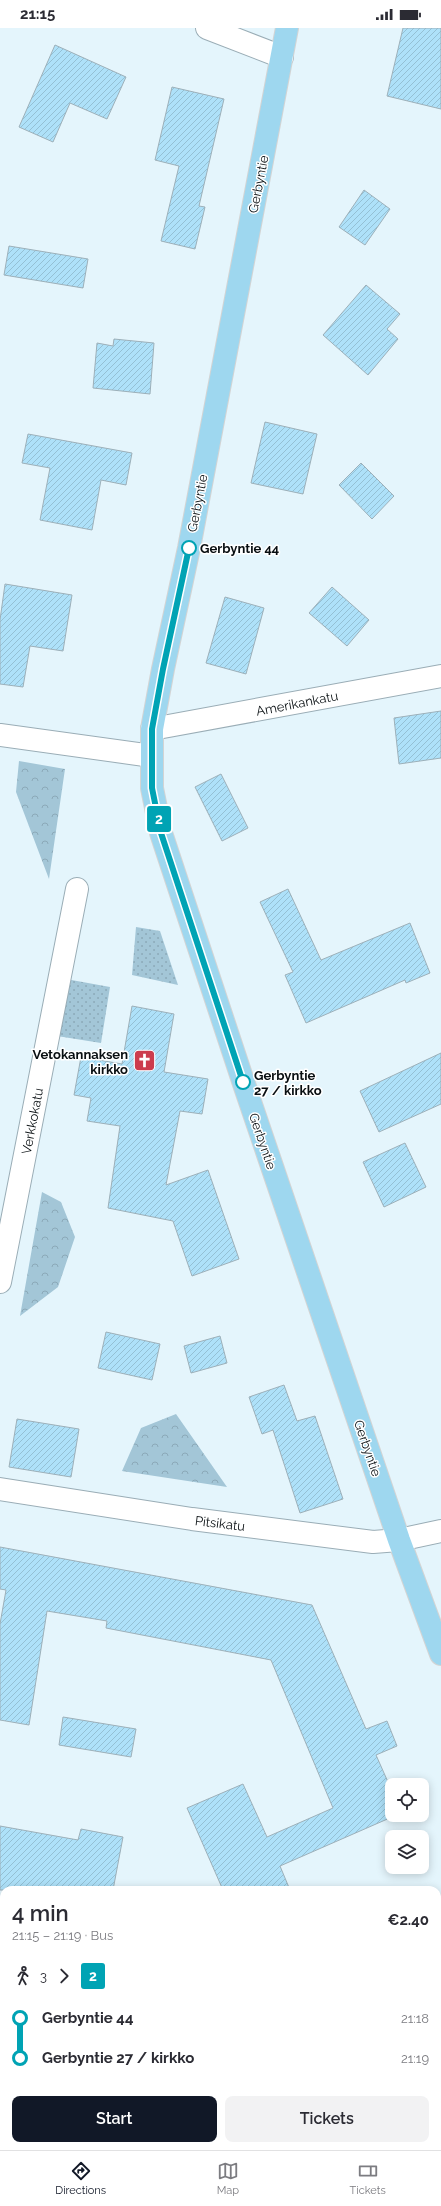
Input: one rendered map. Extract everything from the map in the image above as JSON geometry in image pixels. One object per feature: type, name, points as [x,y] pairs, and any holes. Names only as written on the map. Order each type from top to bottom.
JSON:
[{"type":"main road","name":"Gerbyntie","points":[[287,28],[152,729],[152,788],[161,833],[244,1084],[399,1540],[441,1654]]},
{"type":"street","points":[[206,28],[282,57]]},
{"type":"street","name":"Amerikankatu","points":[[152,729],[441,676]]},
{"type":"street","points":[[0,734],[152,756]]},
{"type":"street","name":"Verkkokatu","points":[[0,1282],[77,889]]},
{"type":"street","name":"Pitsikatu","points":[[0,1489],[192,1520],[373,1542],[399,1540],[441,1531]]},
{"type":"green space","points":[[19,761],[65,769],[49,879],[16,792]]},
{"type":"green space","points":[[136,927],[160,931],[178,985],[132,975]]},
{"type":"green space","points":[[66,979],[110,987],[101,1043],[57,1036]]},
{"type":"green space","points":[[42,1192],[61,1202],[75,1237],[58,1287],[20,1316]]},
{"type":"green space","points":[[176,1414],[227,1487],[122,1471],[141,1428]]},
{"type":"building","points":[[403,28],[441,28],[441,109],[387,96]]},
{"type":"building","points":[[55,45],[126,77],[107,119],[70,103],[53,142],[19,127]]},
{"type":"building","points":[[172,87],[224,99],[199,206],[205,207],[195,249],[161,241],[179,166],[155,160]]},
{"type":"building","points":[[364,190],[390,209],[365,245],[339,227]]},
{"type":"building","points":[[9,246],[88,259],[83,288],[4,275]]},
{"type":"building","points":[[366,285],[400,314],[387,329],[398,339],[368,375],[323,335]]},
{"type":"building","points":[[114,339],[154,343],[150,394],[93,388],[97,343],[113,346]]},
{"type":"building","points":[[265,422],[317,434],[303,494],[251,483]]},
{"type":"building","points":[[28,434],[132,453],[126,485],[101,480],[92,530],[40,520],[50,468],[22,463]]},
{"type":"building","points":[[361,463],[394,496],[372,519],[339,485]]},
{"type":"building","points":[[5,584],[72,595],[63,651],[30,646],[23,687],[0,684],[0,620]]},
{"type":"building","points":[[332,587],[369,620],[347,646],[309,613]]},
{"type":"building","points":[[225,597],[264,608],[246,674],[206,663]]},
{"type":"building","points":[[441,711],[441,758],[399,764],[394,718]]},
{"type":"building","points":[[221,774],[248,828],[222,841],[195,787]]},
{"type":"building","points":[[288,889],[321,960],[410,923],[430,973],[406,983],[405,980],[306,1023],[285,975],[293,972],[260,902]]},
{"type":"building","points":[[132,1006],[174,1014],[164,1072],[208,1079],[202,1114],[180,1111],[166,1185],[208,1170],[239,1259],[192,1276],[173,1221],[108,1208],[120,1126],[87,1121],[91,1098],[74,1095],[81,1057],[122,1064]]},
{"type":"building","points":[[441,1053],[441,1104],[379,1132],[360,1091]]},
{"type":"building","points":[[405,1143],[426,1187],[384,1207],[363,1162]]},
{"type":"building","points":[[106,1332],[160,1344],[152,1380],[98,1368]]},
{"type":"building","points":[[220,1336],[227,1363],[191,1373],[184,1346]]},
{"type":"building","points":[[284,1385],[297,1421],[315,1416],[343,1499],[300,1513],[273,1430],[262,1434],[249,1397]]},
{"type":"building","points":[[17,1419],[79,1429],[71,1477],[9,1467]]},
{"type":"building","points":[[0,1547],[312,1605],[366,1729],[387,1721],[397,1746],[376,1755],[386,1778],[385,1778],[385,1820],[280,1866],[288,1886],[221,1886],[187,1808],[243,1784],[267,1837],[333,1808],[271,1660],[106,1628],[107,1621],[47,1611],[29,1725],[0,1720],[0,1624],[6,1590],[0,1589]]},
{"type":"building","points":[[63,1717],[136,1729],[131,1757],[59,1745]]},
{"type":"building","points":[[0,1826],[78,1840],[81,1829],[123,1837],[114,1886],[0,1886]]},
{"type":"bus line","name":"2","points":[[189,548],[163,669],[152,729],[152,788],[161,833],[221,1011],[243,1082]]},
{"type":"place","name":"Gerbyntie 44","points":[[189,548]]},
{"type":"place","name":"Vetokannaksen kirkko","points":[[144,1061]]},
{"type":"place","name":"Gerbyntie 27 / kirkko","points":[[243,1082]]}]
